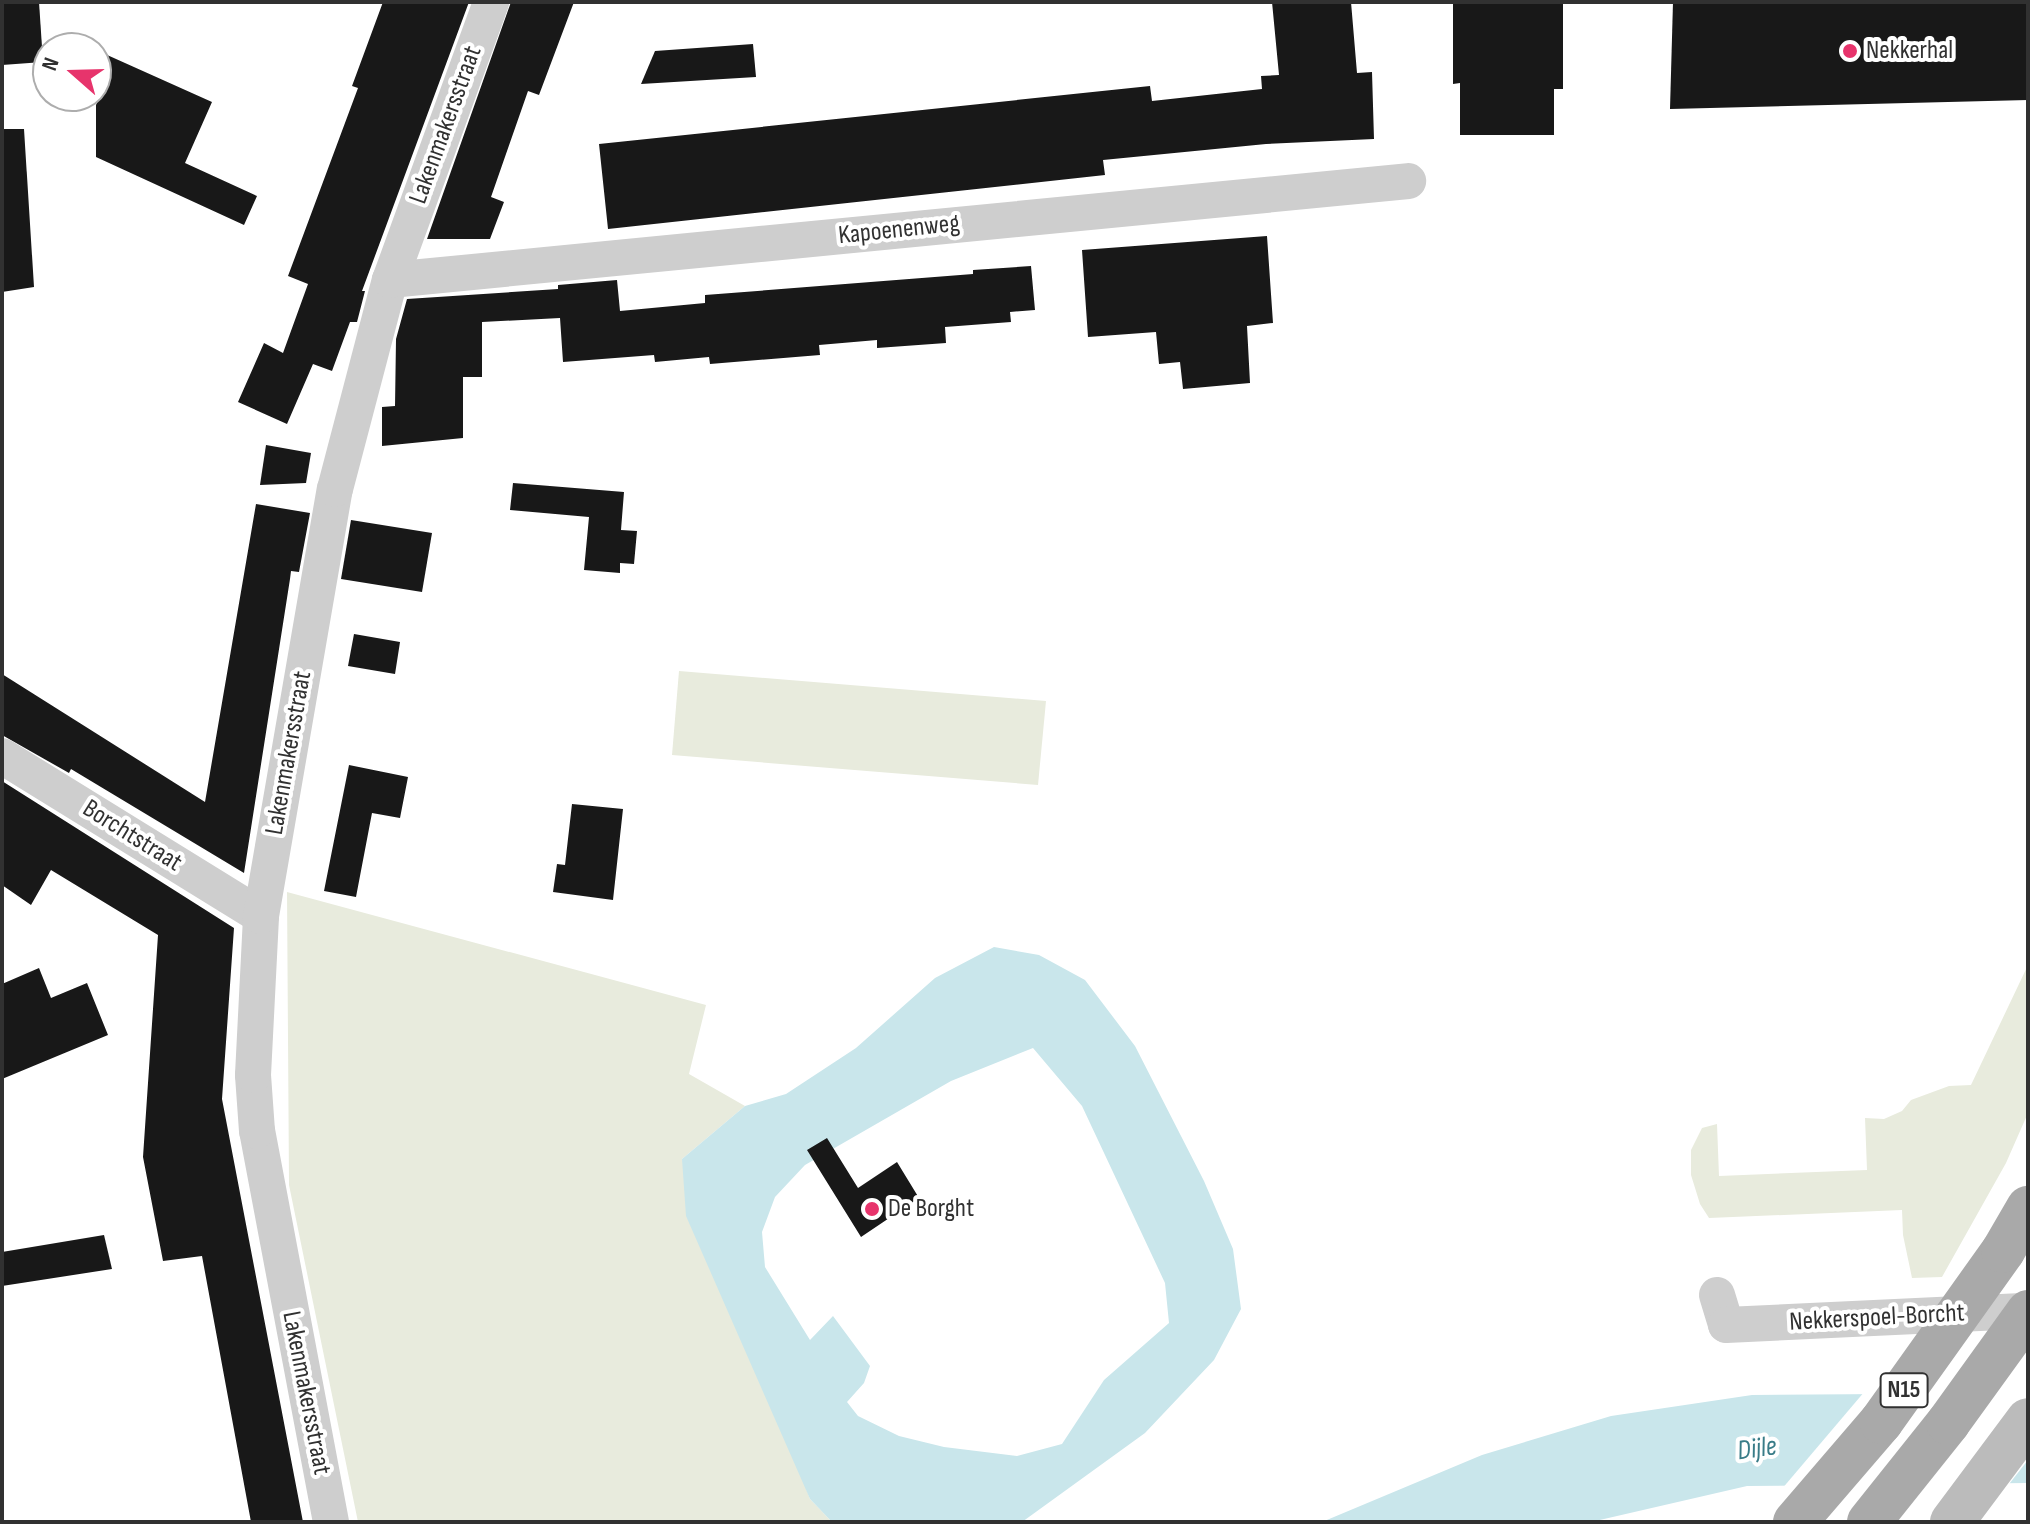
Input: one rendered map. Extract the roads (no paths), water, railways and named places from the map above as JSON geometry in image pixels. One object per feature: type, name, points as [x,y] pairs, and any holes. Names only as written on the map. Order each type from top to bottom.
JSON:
[{"type":"main road","name":"N15","points":[[1795,1522],[1881,1422],[2003,1251],[2028,1208]]},
{"type":"main road","name":"N15","points":[[1869,1522],[1948,1423],[2028,1312]]},
{"type":"street","name":"Lakenmakersstraat","points":[[331,1522],[257,1131],[253,1075],[261,916],[335,489],[390,280],[491,2]]},
{"type":"street","name":"Kapoenenweg","points":[[390,280],[1408,181]]},
{"type":"street","name":"Borchtstraat","points":[[2,756],[261,916]]},
{"type":"street","name":"Nekkerspoel-Borcht","points":[[1721,1310],[2028,1312]]},
{"type":"street","points":[[1952,1522],[2028,1420]]},
{"type":"water","points":[[994,947],[1039,955],[1085,980],[1135,1046],[1204,1181],[1233,1249],[1241,1309],[1214,1360],[1145,1433],[1022,1522],[832,1522],[810,1499],[686,1216],[682,1159],[745,1106],[786,1094],[856,1048],[935,978]],"holes":[[[1033,1048],[1082,1106],[1165,1283],[1169,1323],[1104,1380],[1062,1444],[1017,1456],[944,1447],[899,1436],[858,1416],[847,1402],[864,1383],[870,1366],[833,1316],[810,1340],[765,1267],[762,1232],[775,1197],[805,1165],[951,1081]]]},
{"type":"water","name":"Dijle","points":[[2028,1393],[2028,1483],[1747,1486],[1591,1522],[1322,1522],[1482,1455],[1611,1416],[1752,1395]]},
{"type":"place","name":"Nekkerhal","points":[[1850,51]]},
{"type":"place","name":"De Borght","points":[[872,1209]]}]
